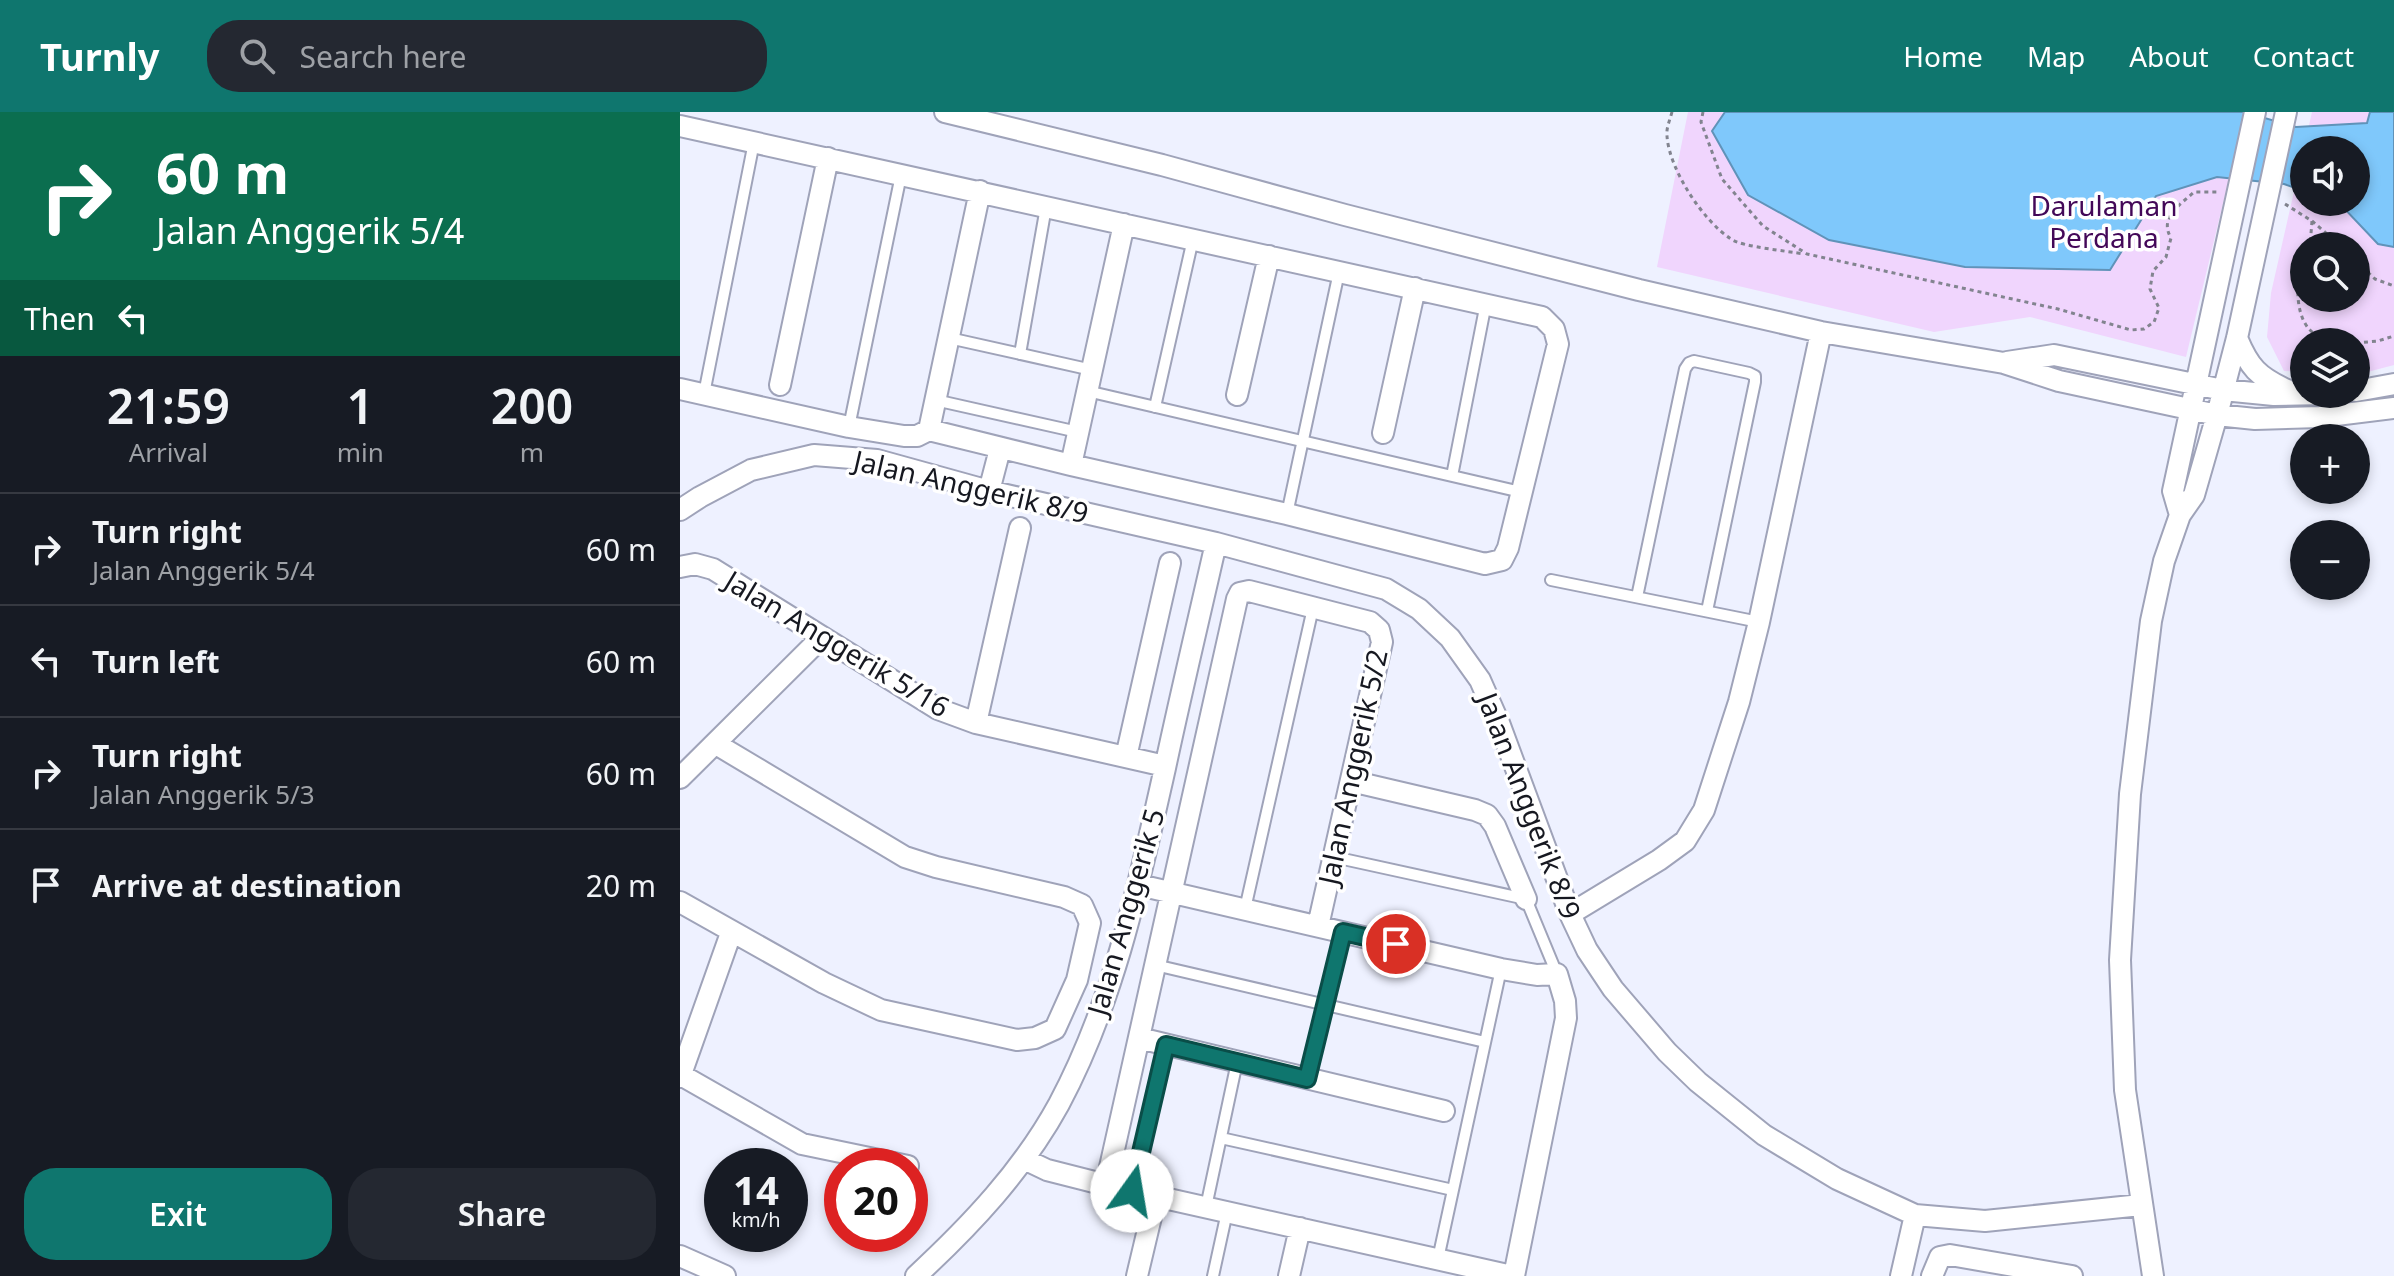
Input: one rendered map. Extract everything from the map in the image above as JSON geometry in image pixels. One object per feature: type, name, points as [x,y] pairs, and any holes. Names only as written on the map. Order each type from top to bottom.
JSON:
[{"type":"street","points":[[945,112],[1639,290],[1821,332],[2004,363],[2059,381],[2191,410],[2255,419],[2320,417],[2394,408]]},
{"type":"street","points":[[2180,515],[2173,491],[2255,112]]},
{"type":"street","points":[[2153,1276],[2125,1090],[2120,960],[2130,794],[2151,621],[2164,561],[2180,515],[2194,495],[2217,415],[2237,338],[2286,112]]},
{"type":"street","points":[[680,389],[849,427],[904,436],[917,436],[929,430],[1485,564],[1502,560],[1508,548],[1558,344],[1554,329],[1542,317],[1486,303],[754,142],[681,131]]},
{"type":"street","points":[[780,385],[828,158]]},
{"type":"street","points":[[929,430],[980,191]]},
{"type":"street","points":[[1071,465],[1124,224]]},
{"type":"street","points":[[1237,395],[1269,256]]},
{"type":"street","points":[[2218,280],[2247,285]]},
{"type":"street","points":[[1383,433],[1415,288]]},
{"type":"street","points":[[1570,914],[1685,841],[1704,810],[1739,702],[1759,622],[1821,332]]},
{"type":"street","points":[[2237,338],[2252,368],[2266,381],[2290,392]]},
{"type":"street","points":[[2158,377],[2188,367],[2206,342]]},
{"type":"street","points":[[2004,363],[2054,355],[2223,390],[2290,394]]},
{"type":"street","points":[[2370,388],[2394,384]]},
{"type":"street","points":[[989,491],[1000,449]]},
{"type":"street","name":"Jalan Anggerik 8/9","points":[[680,510],[751,470],[814,455],[877,460],[989,491],[1216,543],[1386,589],[1419,609],[1450,638],[1480,680],[1570,914],[1587,950],[1613,989],[1667,1052],[1698,1082],[1776,1142],[1837,1179],[1915,1215],[1985,1221],[2141,1205]]},
{"type":"street","points":[[976,723],[1020,528]]},
{"type":"street","name":"Jalan Anggerik 5","points":[[916,1276],[976,1219],[1024,1159],[1058,1105],[1091,1035],[1116,966],[1139,885],[1216,543]]},
{"type":"street","points":[[1126,757],[1170,563]]},
{"type":"street","name":"Jalan Anggerik 5/16","points":[[688,566],[713,569],[938,709],[976,723],[1165,766]]},
{"type":"street","name":"Jalan Anggerik 5/2","points":[[1171,892],[1237,599],[1240,593],[1249,591],[1370,622],[1379,630],[1382,642],[1318,926]]},
{"type":"street","points":[[680,778],[822,637]]},
{"type":"street","points":[[680,902],[824,983],[881,1010],[1017,1040],[1035,1038],[1055,1029],[1077,980],[1090,923],[1082,905],[1064,897],[905,857],[716,744]]},
{"type":"street","points":[[1351,781],[1487,815],[1495,826],[1526,899]]},
{"type":"street","points":[[1024,1159],[1047,1170],[1106,1185],[1513,1276],[1566,1018],[1565,1001],[1557,974],[1537,975],[1501,969],[1139,885]]},
{"type":"street","points":[[1106,1185],[1171,892]]},
{"type":"street","points":[[731,933],[680,1076],[802,1144],[824,1149]]},
{"type":"street","points":[[1139,1038],[1444,1111]]},
{"type":"street","points":[[1137,1276],[1156,1196]]},
{"type":"street","points":[[1901,1276],[1915,1215]]},
{"type":"street","points":[[1289,1276],[1300,1228]]},
{"type":"street","points":[[1936,1266],[1950,1255],[2072,1276]]},
{"type":"street","points":[[680,1256],[725,1276]]},
{"type":"lane","points":[[704,394],[754,142]]},
{"type":"lane","points":[[849,427],[901,175]]},
{"type":"lane","points":[[1020,354],[1046,207]]},
{"type":"lane","points":[[1155,407],[1193,239]]},
{"type":"lane","points":[[1287,514],[1339,272]]},
{"type":"lane","points":[[1452,476],[1486,303]]},
{"type":"lane","points":[[949,338],[1092,370]]},
{"type":"lane","points":[[1637,597],[1685,369],[1694,361],[1755,376],[1707,611]]},
{"type":"lane","points":[[1087,391],[1521,492]]},
{"type":"lane","points":[[935,400],[1078,432]]},
{"type":"lane","points":[[1551,580],[1759,622]]},
{"type":"lane","points":[[1245,909],[1313,608]]},
{"type":"lane","points":[[1334,857],[1526,899],[1557,974]]},
{"type":"lane","points":[[1307,1079],[1343,932]]},
{"type":"lane","points":[[1155,965],[1485,1042]]},
{"type":"lane","points":[[1438,1259],[1501,969]]},
{"type":"lane","points":[[1132,1191],[1166,1045]]},
{"type":"lane","points":[[1206,1207],[1237,1062]]},
{"type":"lane","points":[[1221,1138],[1453,1190]]},
{"type":"lane","points":[[1213,1276],[1227,1212]]},
{"type":"path","points":[[1672,112],[1666,133],[1670,156],[1685,187],[1707,218],[1733,241],[1807,254],[2058,309],[2131,330],[2144,329],[2154,322],[2159,308],[2150,289],[2153,271],[2166,257],[2171,238],[2166,229],[2168,216],[2194,192],[2237,187]]},
{"type":"path","points":[[1703,112],[1701,122],[1722,179],[1763,226],[1807,254]]},
{"type":"path","points":[[2268,193],[2325,232]]},
{"type":"path","points":[[2311,232],[2312,221]]},
{"type":"path","points":[[2370,274],[2394,286]]},
{"type":"path","points":[[2370,342],[2394,336]]},
{"type":"green space","name":"Darulaman Perdana","points":[[1688,112],[2245,112],[2186,357],[2030,317],[1934,332],[1657,267]]},
{"type":"green space","points":[[2312,112],[2394,112],[2394,365],[2370,371],[2370,328],[2290,328],[2290,371],[2284,371],[2267,337],[2271,293],[2290,209],[2290,216],[2370,216],[2370,136],[2307,136]]},
{"type":"water","points":[[1725,112],[2244,112],[2296,127],[2367,123],[2370,112],[2394,112],[2394,247],[2378,244],[2370,232],[2351,216],[2370,216],[2370,136],[2290,136],[2290,186],[2217,177],[2156,196],[2110,270],[1965,267],[1829,240],[1748,195],[1712,131]]},
{"type":"route","points":[[1132,1191],[1166,1045],[1307,1079],[1343,932],[1396,944]]}]
